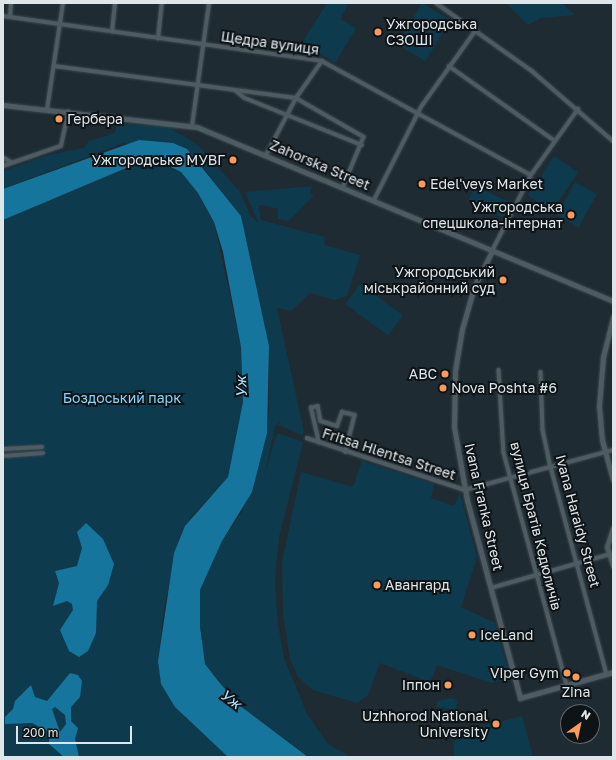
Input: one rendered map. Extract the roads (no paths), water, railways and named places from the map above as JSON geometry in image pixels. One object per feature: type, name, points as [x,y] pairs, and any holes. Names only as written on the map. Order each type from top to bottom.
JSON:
[{"type":"street","points":[[10,17],[11,3]]},
{"type":"street","points":[[47,110],[61,25],[63,3]]},
{"type":"street","points":[[112,32],[115,3]]},
{"type":"street","points":[[158,39],[162,3]]},
{"type":"street","points":[[192,126],[209,3]]},
{"type":"street","points":[[436,3],[476,30],[578,109],[613,141]]},
{"type":"street","name":"Щедра вулиця","points":[[3,16],[322,61],[531,174]]},
{"type":"street","points":[[374,200],[417,113],[476,30]]},
{"type":"street","points":[[266,155],[296,98],[322,61]]},
{"type":"street","points":[[54,66],[296,98],[362,134],[362,145],[343,188]]},
{"type":"street","points":[[449,66],[554,140]]},
{"type":"street","points":[[235,90],[245,98],[362,145]]},
{"type":"street","name":"Zahorska Street","points":[[3,105],[192,126],[266,155],[613,301]]},
{"type":"street","name":"Ivana Franka Street","points":[[566,685],[520,698],[465,490],[454,427],[455,371],[470,298],[492,251],[531,174],[554,140],[578,109]]},
{"type":"street","points":[[3,166],[61,146],[68,112]]},
{"type":"street","points":[[3,156],[11,162]]},
{"type":"street","points":[[613,317],[599,394],[605,452],[613,480]]},
{"type":"street","name":"вулиця Братів Кедюличів","points":[[499,370],[500,417],[511,479],[566,685]]},
{"type":"street","name":"Ivana Haraidy Street","points":[[541,372],[543,430],[551,467],[607,674]]},
{"type":"street","points":[[319,443],[311,408],[318,406],[321,422],[337,426],[342,412],[355,415],[346,452]]},
{"type":"street","name":"Fritsa Hlentsa Street","points":[[307,438],[465,490]]},
{"type":"street","points":[[3,449],[42,447]]},
{"type":"street","points":[[465,490],[511,479],[613,450]]},
{"type":"street","points":[[3,456],[42,453]]},
{"type":"street","points":[[613,528],[607,541],[607,555],[613,566]]},
{"type":"street","points":[[491,588],[607,555]]},
{"type":"street","points":[[566,685],[613,672]]},
{"type":"water","name":"Уж","points":[[139,140],[173,143],[187,149],[241,216],[269,346],[267,433],[252,492],[222,541],[200,590],[200,627],[205,664],[219,682],[239,705],[308,757],[228,757],[175,707],[161,684],[158,661],[174,553],[185,526],[228,477],[243,402],[241,347],[223,252],[214,222],[198,193],[181,172],[159,161],[138,163],[3,220],[3,189]]},
{"type":"water","points":[[86,523],[103,539],[114,564],[108,585],[97,601],[96,633],[88,651],[79,657],[69,651],[60,630],[73,610],[72,604],[67,601],[53,606],[59,583],[55,571],[77,566],[82,548],[77,532]]},
{"type":"water","points":[[70,673],[78,675],[82,681],[80,697],[71,707],[71,721],[78,728],[75,739],[79,757],[64,757],[49,744],[49,732],[32,723],[5,724],[5,717],[13,709],[15,701],[31,685],[35,697],[47,701]],"holes":[[[55,707],[65,715],[66,724],[60,732],[52,709]]]},
{"type":"place","name":"Ужгородська СЗОШІ","points":[[378,32]]},
{"type":"place","name":"Гербера","points":[[59,119]]},
{"type":"place","name":"Ужгородське МУВГ","points":[[233,160]]},
{"type":"place","name":"Edelʹveys Market","points":[[422,184]]},
{"type":"place","name":"Ужгородська спецшкола-інтернат","points":[[571,215]]},
{"type":"place","name":"Ужгородський міськрайонний суд","points":[[503,280]]},
{"type":"place","name":"ABC","points":[[445,374]]},
{"type":"place","name":"Nova Poshta #6","points":[[443,388]]},
{"type":"place","name":"Авангард","points":[[377,585]]},
{"type":"place","name":"IceLand","points":[[472,635]]},
{"type":"place","name":"Viper Gym","points":[[567,673]]},
{"type":"place","name":"Zina","points":[[576,677]]},
{"type":"place","name":"Іппон","points":[[448,685]]},
{"type":"place","name":"Uzhhorod National University","points":[[496,724]]},
{"type":"park label","name":"Боздоський парк","points":[[122,398]]}]
